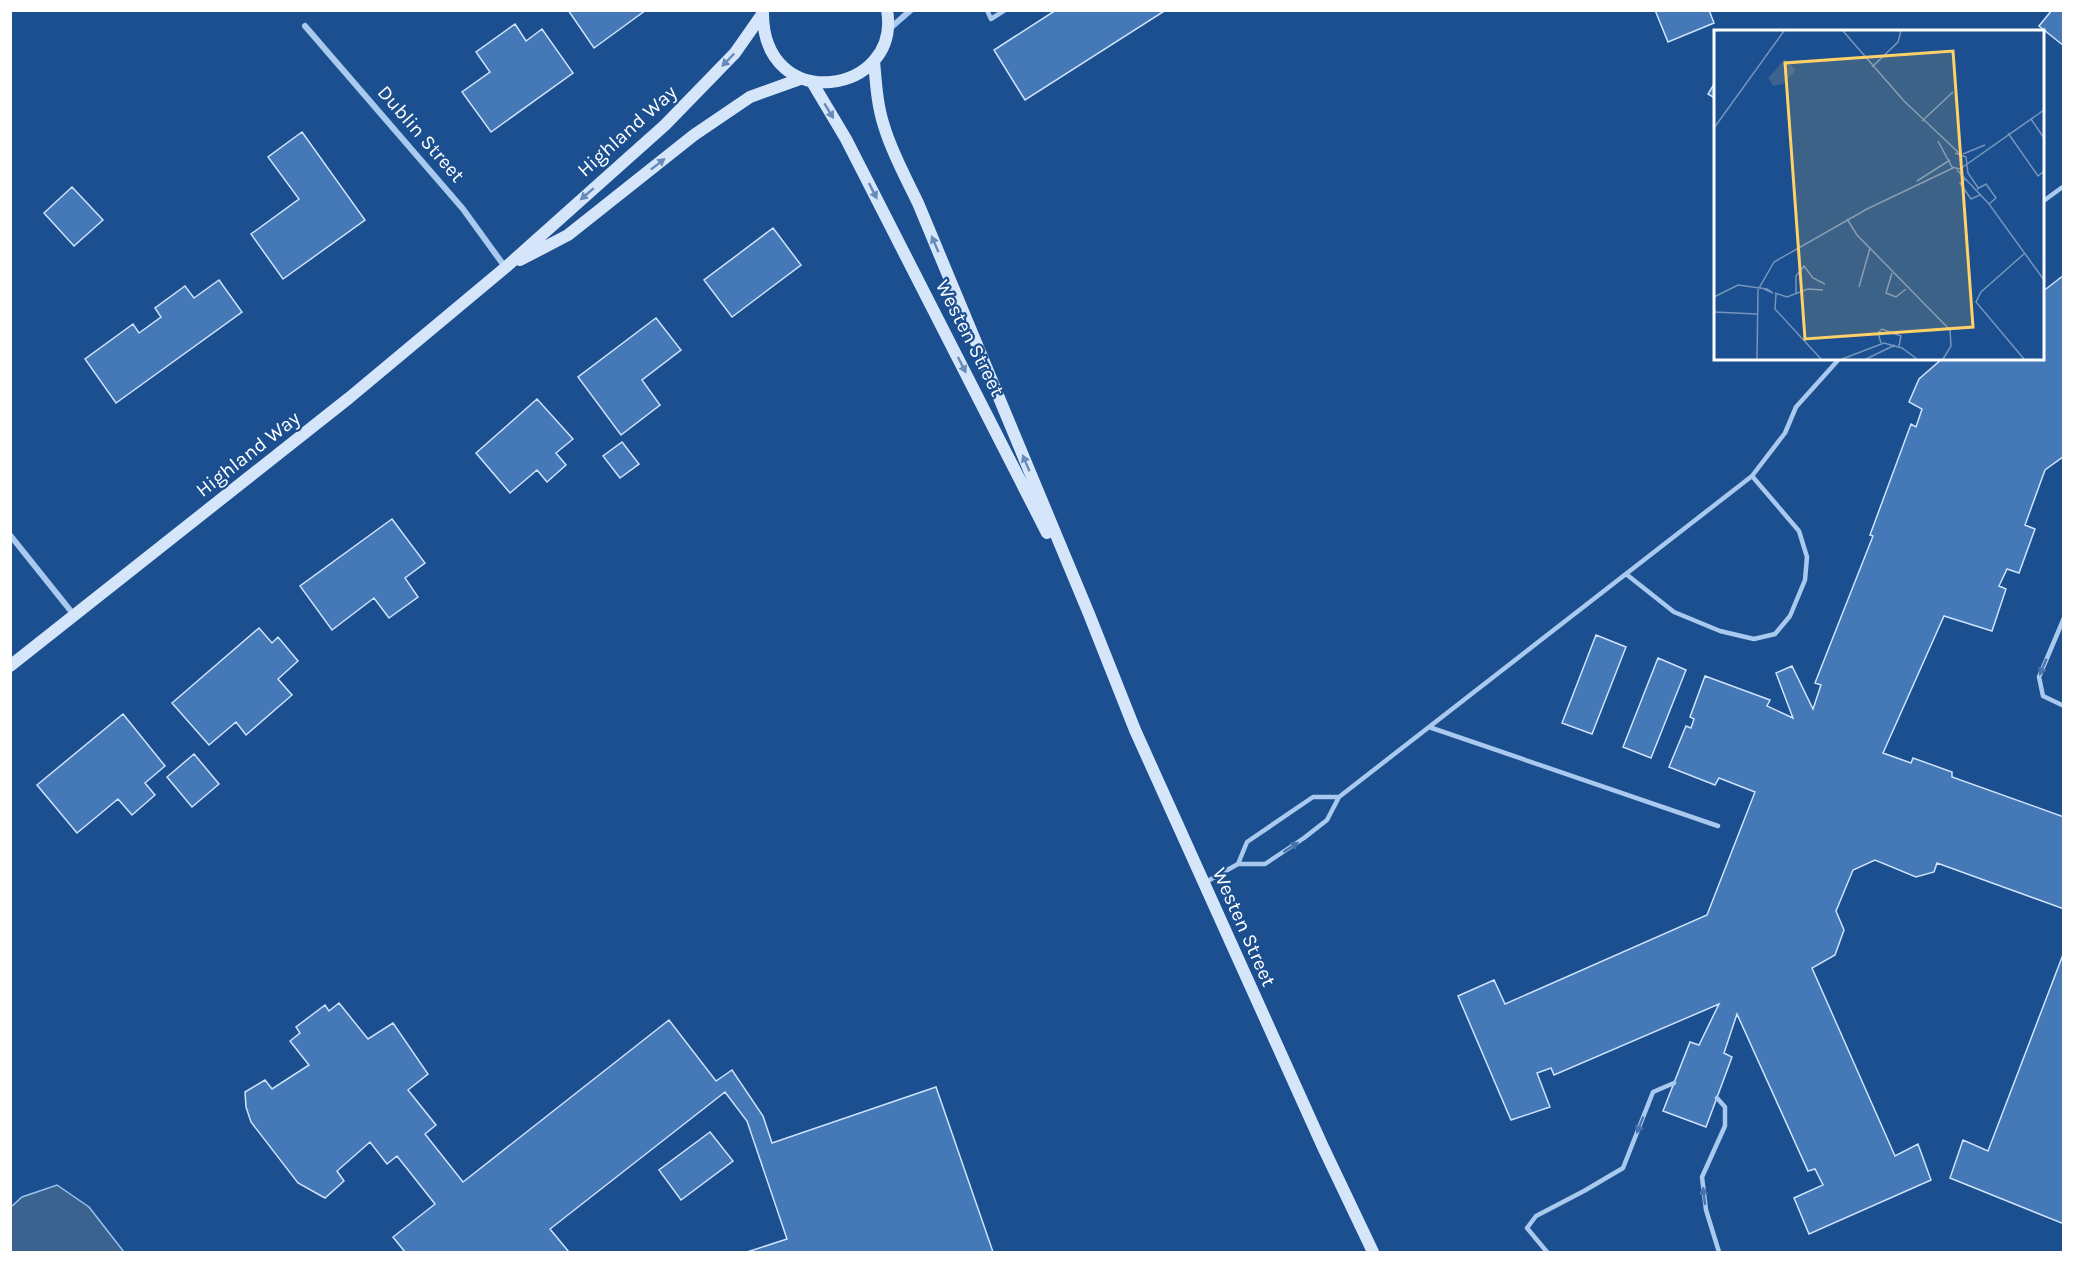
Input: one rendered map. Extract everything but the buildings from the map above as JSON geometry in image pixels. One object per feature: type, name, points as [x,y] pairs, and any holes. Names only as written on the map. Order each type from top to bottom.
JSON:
[{"type":"street","points":[[873,61],[882,46],[887,30],[887,10]]},
{"type":"street","points":[[887,30],[911,10]]},
{"type":"street","points":[[763,12],[763,29],[767,45],[775,59],[786,70],[806,80]]},
{"type":"street","name":"Highland Way","points":[[10,666],[349,398],[506,267],[665,125],[735,53],[763,12]]},
{"type":"street","name":"Dublin Street","points":[[305,26],[464,209],[506,267]]},
{"type":"street","name":"Highland Way","points":[[506,267],[568,236],[694,135],[750,97],[806,80],[832,83],[848,79],[862,72],[873,61]]},
{"type":"street","name":"Westen Street","points":[[873,61],[883,124],[893,150],[918,203],[1135,730],[1373,1252]]},
{"type":"street","name":"Westen Street","points":[[806,80],[846,140],[1089,614]]},
{"type":"street","points":[[10,535],[74,615]]},
{"type":"lane","points":[[987,10],[991,19],[1005,10]]},
{"type":"lane","points":[[2044,201],[2064,186]]},
{"type":"lane","points":[[1203,883],[1238,864],[1265,864],[1304,838],[1326,820],[1339,797],[1752,476],[1785,433],[1796,407],[1838,360]]},
{"type":"lane","points":[[1626,574],[1674,612],[1720,631],[1754,639],[1775,634],[1790,615],[1805,580],[1808,557],[1799,531],[1752,476]]},
{"type":"lane","points":[[2064,618],[2039,677],[2043,696],[2064,706]]},
{"type":"lane","points":[[1429,727],[1718,826]]},
{"type":"lane","points":[[1238,864],[1247,842],[1313,797],[1339,797]]},
{"type":"lane","points":[[1547,1252],[1527,1228],[1536,1216],[1623,1168],[1653,1092],[1674,1083]]},
{"type":"lane","points":[[1717,1098],[1725,1107],[1725,1126],[1702,1177],[1706,1210],[1719,1252]]},
{"type":"water","points":[[57,1185],[89,1207],[124,1252],[11,1252],[11,1207],[22,1197]]}]
